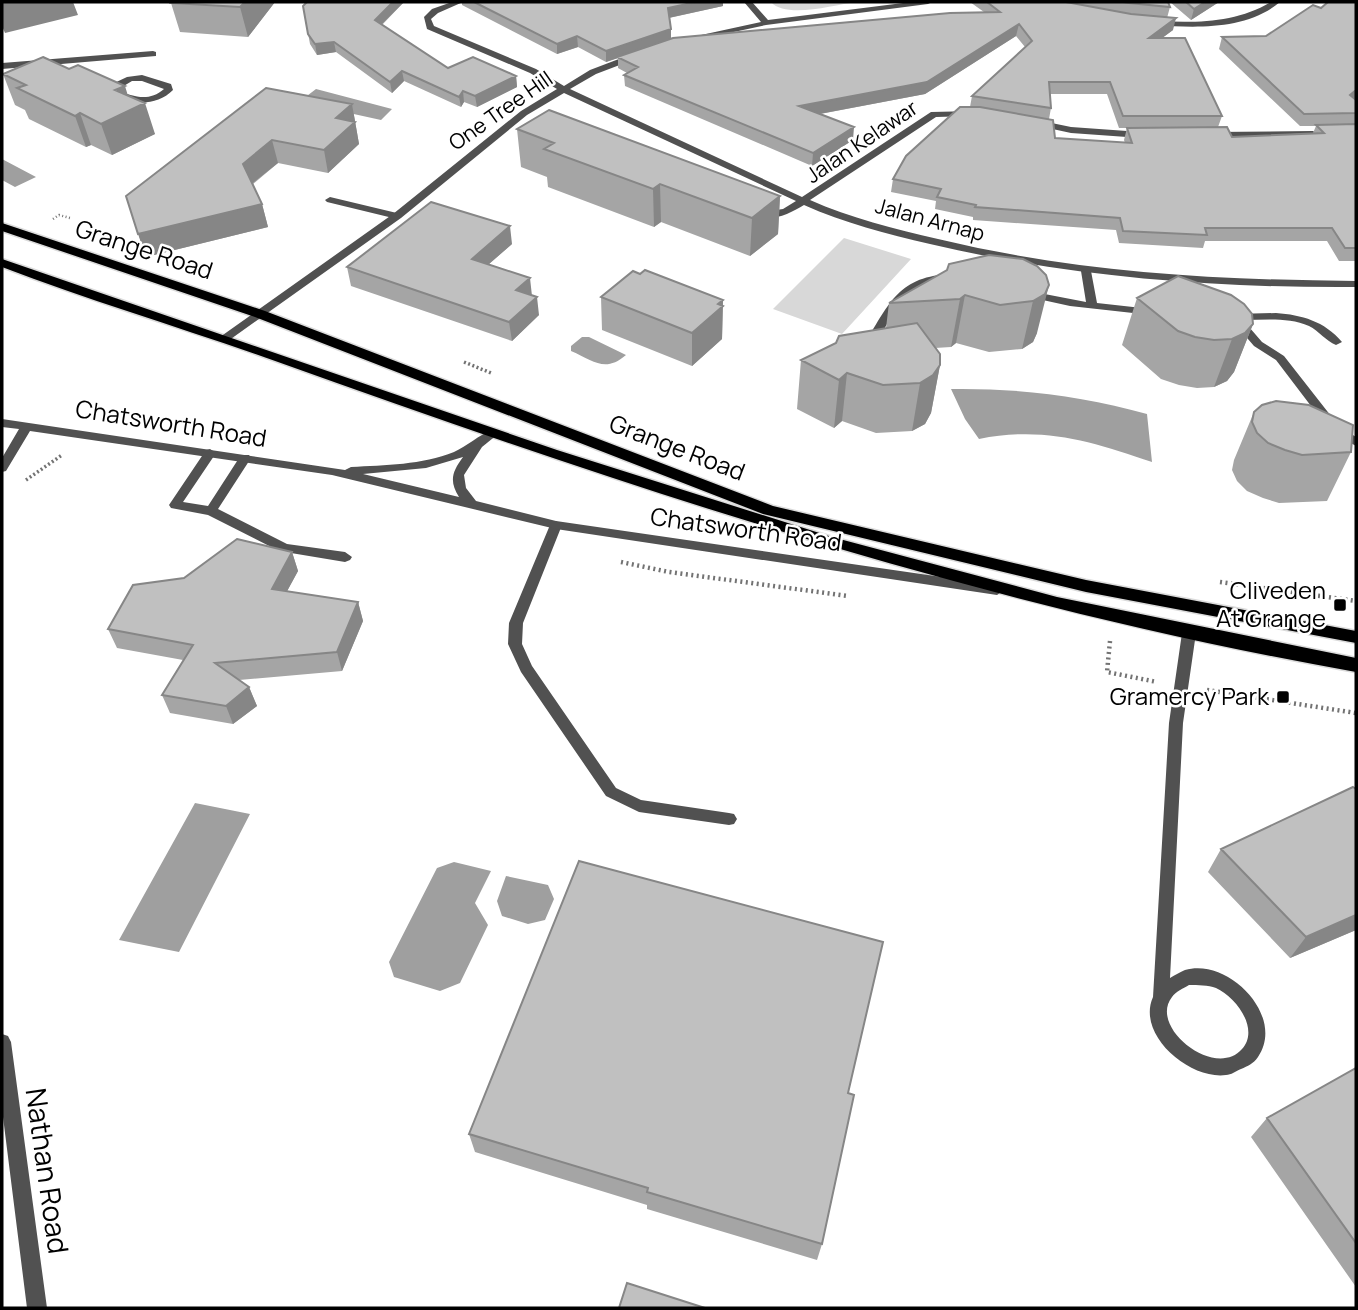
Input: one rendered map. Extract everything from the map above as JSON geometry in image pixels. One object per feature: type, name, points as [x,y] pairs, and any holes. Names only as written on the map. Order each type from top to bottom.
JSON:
[{"type":"main road","name":"Grange Road","points":[[2,228],[260,314],[769,510],[1086,586],[1356,637]]},
{"type":"main road","name":"Grange Road","points":[[2,263],[47,281],[224,339],[486,439],[811,536],[1015,593],[1189,633],[1356,665]]},
{"type":"street","name":"Jalan Arnap","points":[[459,2],[435,11],[427,19],[430,27],[533,71],[563,89],[836,214],[932,243],[1019,262],[1086,271],[1229,281],[1356,284]]},
{"type":"street","points":[[748,2],[766,23]]},
{"type":"street","points":[[687,41],[766,23],[928,2]]},
{"type":"street","points":[[1145,21],[1202,24],[1240,18],[1276,2]]},
{"type":"street","name":"One Tree Hill","points":[[224,339],[397,216],[504,128],[593,72],[649,52]]},
{"type":"street","points":[[2,66],[153,54]]},
{"type":"street","points":[[142,78],[168,86],[169,90],[164,95],[136,102],[112,91],[113,87],[130,79],[142,78]]},
{"type":"street","name":"Jalan Kelawar","points":[[746,210],[758,215],[773,216],[786,212],[934,114],[978,113]]},
{"type":"street","points":[[1031,122],[1071,130],[1148,135]]},
{"type":"street","points":[[1203,135],[1329,133]]},
{"type":"street","points":[[330,200],[397,216]]},
{"type":"street","points":[[1086,271],[1092,306]]},
{"type":"street","points":[[863,357],[906,290],[925,279],[965,277]]},
{"type":"street","points":[[1015,290],[1092,306],[1160,313]]},
{"type":"street","points":[[1336,342],[1321,327],[1301,318],[1228,316],[1258,344],[1280,358],[1334,428],[1356,442]]},
{"type":"street","name":"Chatsworth Road","points":[[2,423],[332,471],[556,525],[1015,593]]},
{"type":"street","points":[[2,468],[27,425]]},
{"type":"street","points":[[472,505],[460,492],[456,482],[458,474],[486,439]]},
{"type":"street","name":"Chatsworth Road","points":[[332,471],[421,466],[449,460],[486,439]]},
{"type":"street","points":[[210,453],[175,505],[211,511],[284,548],[345,557]]},
{"type":"street","points":[[211,511],[245,458]]},
{"type":"street","points":[[556,525],[516,623],[515,644],[526,668],[611,792],[639,806],[729,819]]},
{"type":"street","points":[[1161,995],[1171,983],[1187,977],[1205,978],[1224,984],[1241,996],[1252,1013],[1257,1030],[1254,1047],[1244,1059],[1228,1066],[1208,1066],[1189,1058],[1172,1045],[1161,1028],[1157,1010],[1161,995],[1176,723],[1189,633]]},
{"type":"street","name":"Nathan Road","points":[[2,1042],[37,1308]]},
{"type":"path","points":[[616,561],[669,572],[849,596]]},
{"type":"path","points":[[1111,632],[1107,672],[1181,687],[1356,713]]},
{"type":"shaded area","points":[[771,2],[856,2],[823,8],[788,10]]},
{"type":"shaded area","points":[[316,89],[392,109],[381,120],[299,102]]},
{"type":"shaded area","points":[[2,159],[36,177],[15,187],[2,180]]},
{"type":"shaded area","points":[[844,238],[911,259],[842,334],[773,309]]},
{"type":"shaded area","points":[[582,337],[589,337],[626,355],[612,363],[599,364],[571,351],[571,346]]},
{"type":"shaded area","points":[[951,389],[1050,394],[1147,414],[1152,462],[1087,442],[1046,435],[1002,435],[979,439],[965,419]]},
{"type":"shaded area","points":[[195,803],[250,814],[179,952],[119,940]]},
{"type":"shaded area","points":[[454,862],[491,871],[475,903],[488,925],[460,983],[440,991],[394,977],[389,962],[437,868]]},
{"type":"shaded area","points":[[506,876],[548,885],[554,899],[545,920],[528,924],[502,916],[497,901]]},
{"type":"building","points":[[172,2],[245,2],[240,7]]},
{"type":"building","points":[[307,2],[393,2],[375,20],[448,68],[473,57],[516,76],[475,96],[463,91],[459,97],[402,71],[390,82],[334,42],[315,44],[308,34],[303,6]]},
{"type":"building","points":[[474,2],[696,2],[668,8],[671,29],[606,51],[577,36],[557,44]]},
{"type":"building","points":[[987,2],[1066,2],[1131,14],[1176,18],[1149,38],[1185,38],[1222,116],[1123,116],[1110,82],[1049,82],[1051,108],[972,96],[1032,41],[1019,24],[927,82],[799,106],[854,127],[813,153],[624,75],[638,67],[617,57],[673,38],[950,13],[1000,12]]},
{"type":"building","points":[[1123,2],[1168,2],[1170,7],[1129,3]]},
{"type":"building","points":[[1186,2],[1205,2],[1194,9]]},
{"type":"building","points":[[1328,2],[1356,2],[1356,90],[1350,95],[1356,100],[1356,113],[1304,114],[1222,37],[1266,36],[1313,5],[1321,8]]},
{"type":"building","points":[[43,57],[69,69],[78,65],[125,86],[115,90],[145,103],[101,124],[80,113],[75,116],[17,88],[26,85],[3,74]]},
{"type":"building","points":[[266,88],[352,104],[336,118],[355,122],[324,150],[272,140],[243,164],[262,204],[138,234],[126,196]]},
{"type":"building","points":[[960,107],[980,107],[1053,120],[1055,138],[1132,143],[1127,128],[1227,127],[1232,137],[1324,133],[1316,125],[1356,124],[1356,248],[1345,248],[1332,228],[1205,228],[1207,235],[1123,231],[1120,218],[975,207],[976,205],[937,197],[941,189],[893,179],[906,156]]},
{"type":"building","points":[[549,110],[780,196],[752,218],[660,184],[653,189],[544,149],[554,143],[517,129]]},
{"type":"building","points":[[431,202],[510,226],[472,259],[530,278],[516,290],[537,297],[509,322],[347,267]]},
{"type":"building","points":[[989,255],[1023,259],[1037,266],[1046,275],[1049,285],[1045,294],[1033,301],[1000,305],[965,295],[960,299],[889,303],[947,270],[949,264]]},
{"type":"building","points":[[645,270],[723,300],[718,304],[723,306],[692,333],[601,297],[633,271],[640,274]]},
{"type":"building","points":[[1178,276],[1231,295],[1252,314],[1253,324],[1245,333],[1232,339],[1195,337],[1178,331],[1137,298]]},
{"type":"building","points":[[917,323],[940,354],[940,365],[933,375],[920,383],[883,385],[847,373],[839,380],[801,360],[836,343],[839,336]]},
{"type":"building","points":[[1276,401],[1309,405],[1353,425],[1351,452],[1302,455],[1268,443],[1257,433],[1252,422],[1254,412],[1262,405]]},
{"type":"building","points":[[237,539],[292,552],[272,589],[358,602],[337,652],[215,663],[249,687],[226,706],[162,695],[193,645],[108,629],[133,585],[184,578]]},
{"type":"building","points":[[1353,787],[1356,789],[1356,915],[1306,937],[1221,849]]},
{"type":"building","points":[[579,861],[883,942],[848,1093],[854,1095],[822,1244],[647,1192],[648,1188],[469,1134]]},
{"type":"building","points":[[1356,1068],[1356,1243],[1267,1118]]},
{"type":"building","points":[[627,1283],[705,1308],[619,1308]]},
{"type":"place","name":"Cliveden At Grange","points":[[1340,605]]},
{"type":"place","name":"Gramercy Park","points":[[1283,697]]}]
